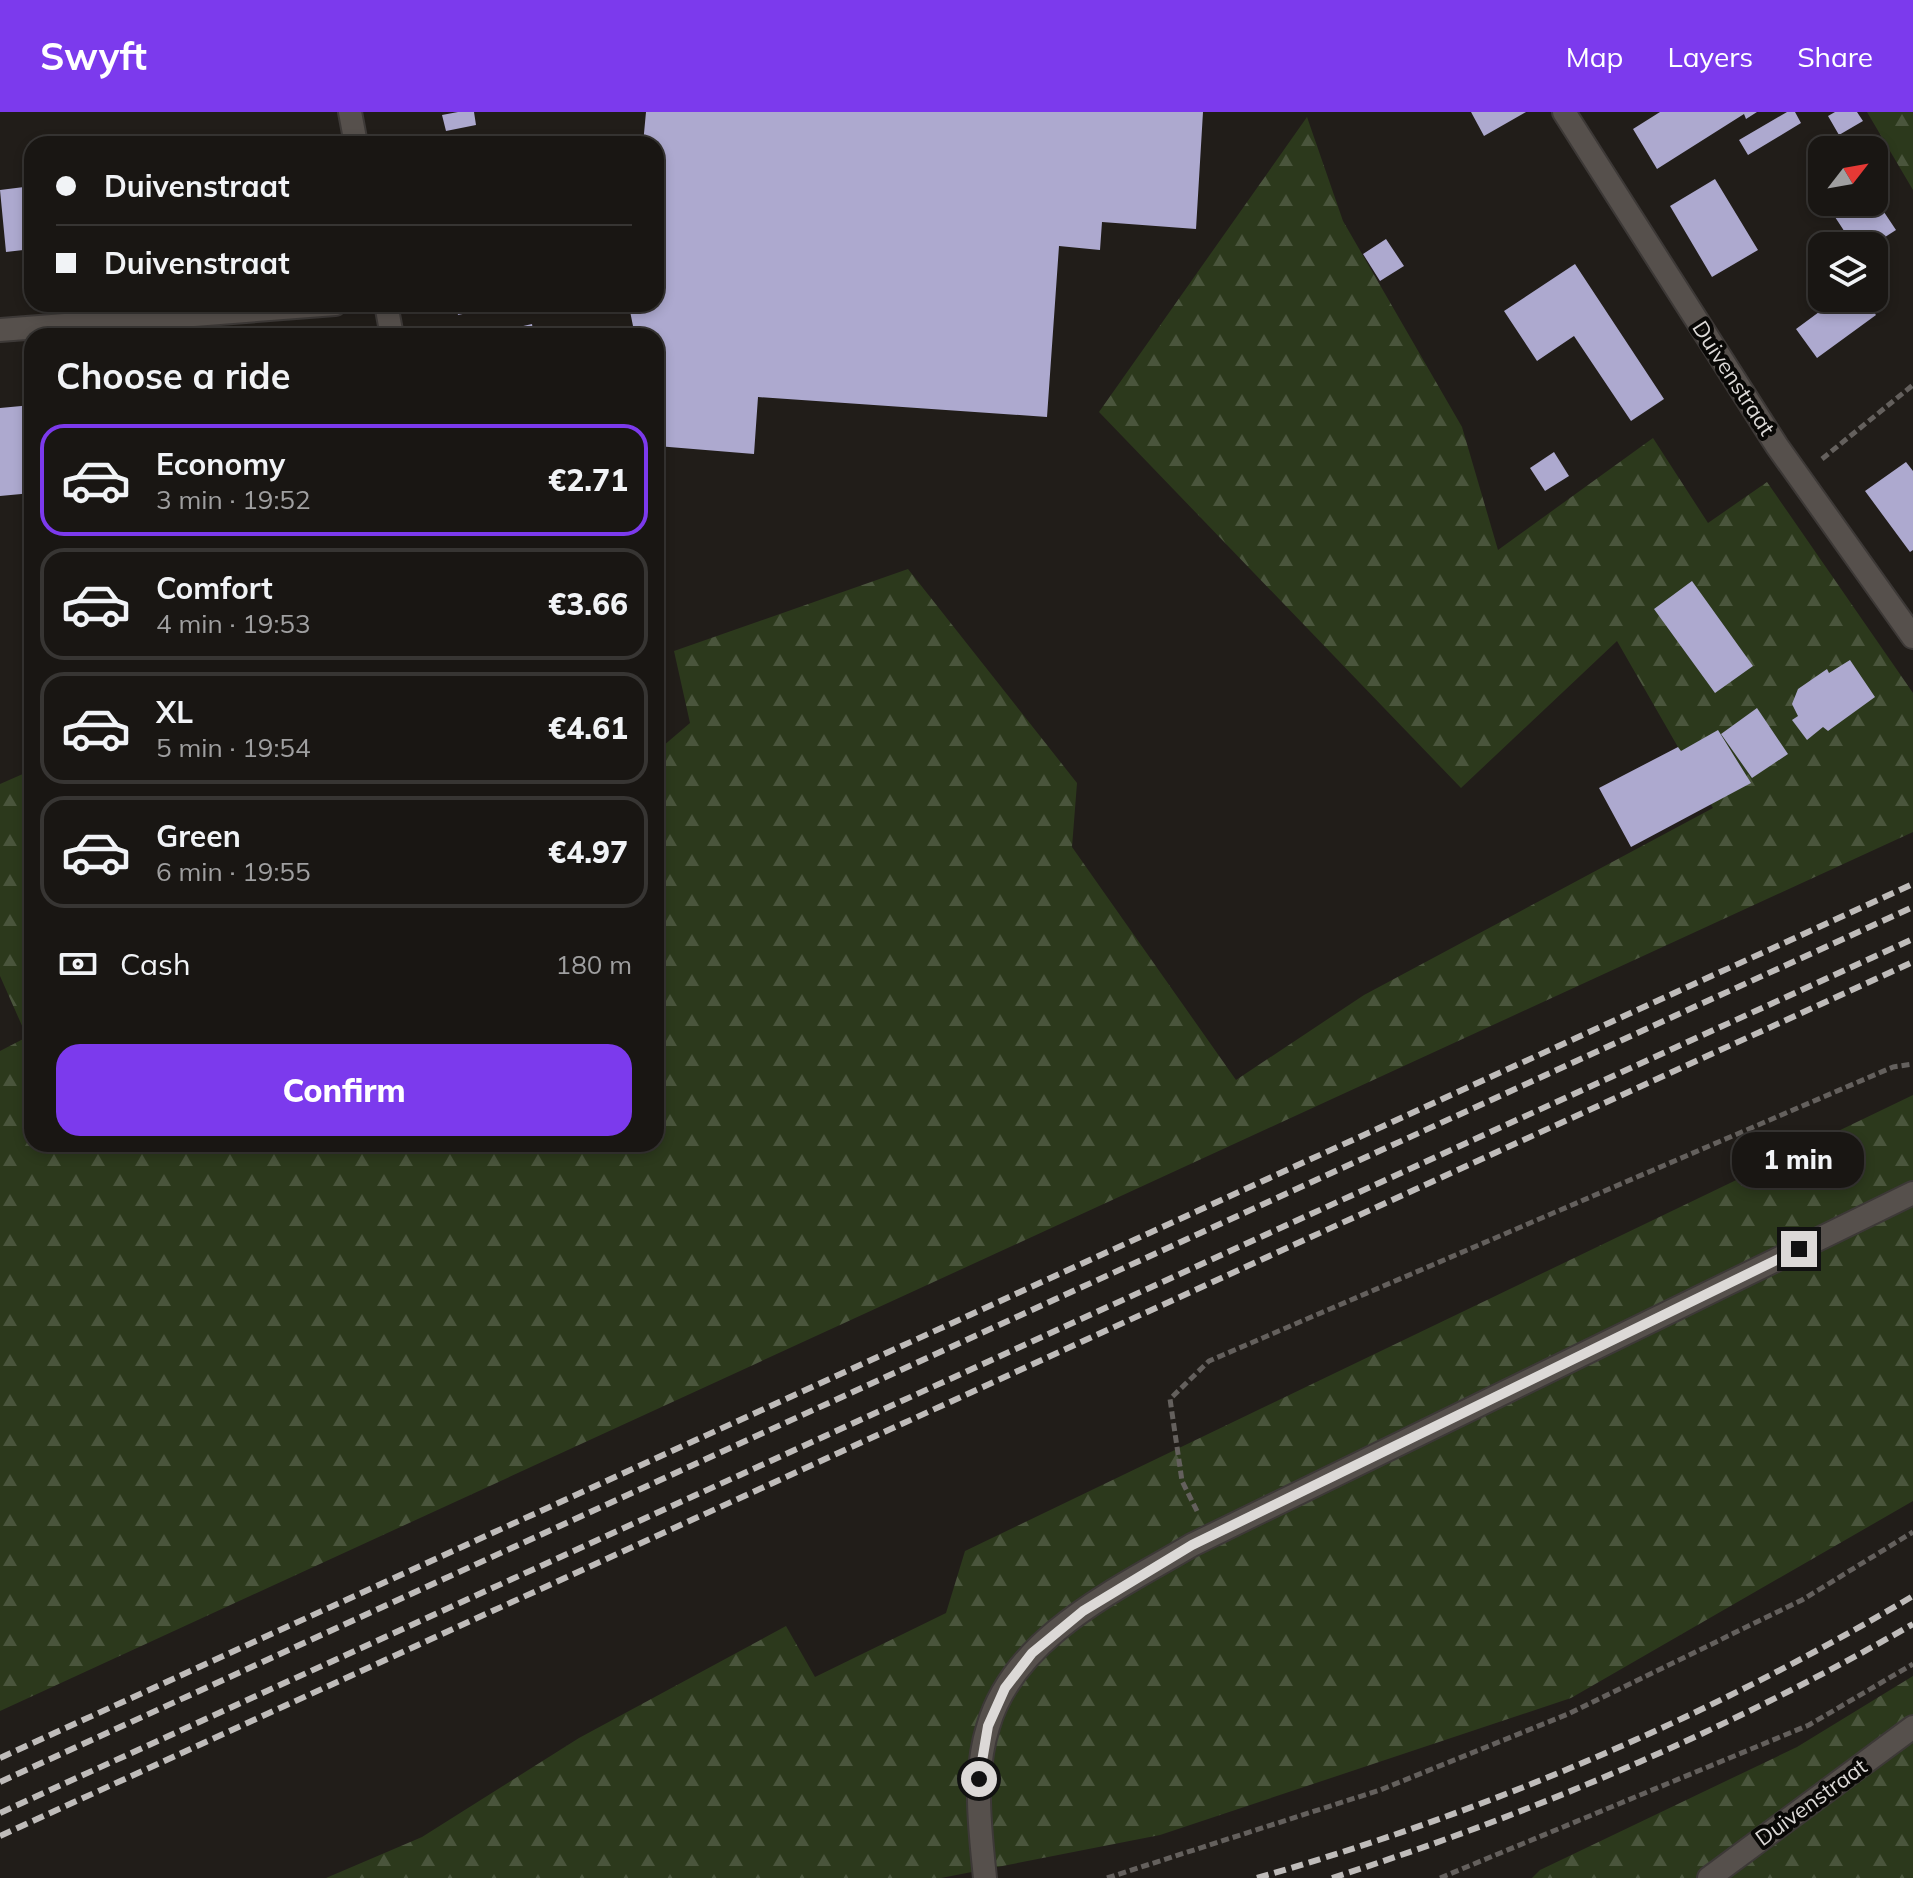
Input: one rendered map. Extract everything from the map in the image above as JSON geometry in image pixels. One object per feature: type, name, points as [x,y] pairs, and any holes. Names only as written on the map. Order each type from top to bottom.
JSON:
[{"type":"street","points":[[350,112],[354,136]]},
{"type":"street","name":"Duivenstraat","points":[[1564,112],[1799,477],[1913,637]]},
{"type":"street","points":[[26,328],[232,312]]},
{"type":"street","points":[[0,330],[24,328]]},
{"type":"street","points":[[985,1878],[979,1779],[988,1726],[1005,1688],[1032,1653],[1083,1611],[1210,1536],[1913,1193]]},
{"type":"street","name":"Duivenstraat","points":[[1709,1878],[1913,1727]]},
{"type":"path","points":[[1799,477],[1913,385]]},
{"type":"path","points":[[1210,1536],[1182,1481],[1170,1399],[1209,1361],[1693,1151],[1893,1067],[1913,1064]]},
{"type":"path","points":[[1107,1878],[1380,1790],[1568,1714],[1802,1600],[1913,1532]]},
{"type":"path","points":[[1440,1878],[1809,1725],[1913,1664]]},
{"type":"green space","points":[[1867,112],[1913,112],[1913,190],[1888,148],[1888,136],[1881,136]]},
{"type":"green space","points":[[1307,117],[1343,221],[1462,427],[1498,550],[1653,438],[1708,523],[1767,482],[1913,693],[1913,832],[0,1711],[0,1051],[24,1039],[24,1152],[664,1152],[664,745],[690,723],[674,651],[908,569],[1077,783],[1072,847],[1236,1080],[1364,995],[1713,808],[1617,641],[1461,788],[1099,412]]},
{"type":"green space","points":[[24,774],[24,1030],[0,976],[0,784]]},
{"type":"green space","points":[[1913,1095],[1913,1501],[1571,1698],[1160,1835],[941,1878],[326,1878],[422,1837],[579,1738],[786,1626],[815,1677],[946,1613],[965,1551]]},
{"type":"green space","points":[[1913,1676],[1913,1878],[1532,1878],[1540,1870],[1797,1747]]},
{"type":"building","points":[[474,112],[476,125],[446,131],[442,115]]},
{"type":"building","points":[[646,112],[1203,112],[1196,229],[1102,222],[1100,250],[1059,246],[1047,417],[758,397],[754,454],[664,447],[664,328],[633,328],[630,312],[664,312],[664,136],[644,136]]},
{"type":"building","points":[[1471,112],[1526,112],[1484,136]]},
{"type":"building","points":[[1660,112],[1757,112],[1746,119],[1744,114],[1657,169],[1633,129]]},
{"type":"building","points":[[1787,112],[1795,112],[1801,123],[1748,155],[1739,140]]},
{"type":"building","points":[[1835,112],[1857,112],[1863,121],[1839,135],[1828,116]]},
{"type":"building","points":[[1715,179],[1758,250],[1712,277],[1670,206]]},
{"type":"building","points":[[24,187],[24,250],[6,252],[0,190]]},
{"type":"building","points":[[1887,216],[1896,230],[1888,235],[1888,232],[1845,232],[1835,217]]},
{"type":"building","points":[[1386,239],[1404,266],[1380,281],[1363,254]]},
{"type":"building","points":[[1575,264],[1664,399],[1631,421],[1574,336],[1537,361],[1504,311]]},
{"type":"building","points":[[1819,312],[1874,312],[1876,315],[1817,358],[1796,329]]},
{"type":"building","points":[[24,406],[24,494],[0,496],[0,408]]},
{"type":"building","points":[[1554,452],[1569,476],[1545,491],[1530,468]]},
{"type":"building","points":[[1906,462],[1913,471],[1913,550],[1910,552],[1865,491]]},
{"type":"building","points":[[1692,581],[1753,666],[1715,693],[1654,609]]},
{"type":"building","points":[[1850,660],[1875,697],[1828,731],[1823,727],[1807,740],[1792,720],[1798,716],[1792,704],[1798,689],[1827,669],[1829,673]]},
{"type":"building","points":[[1757,708],[1788,754],[1752,778],[1721,734]]},
{"type":"building","points":[[1718,730],[1751,783],[1631,847],[1599,788],[1678,747],[1681,751]]},
{"type":"railway","points":[[0,1758],[1913,884]]},
{"type":"railway","points":[[0,1782],[1913,907]]},
{"type":"railway","points":[[0,1813],[1913,939]]},
{"type":"railway","points":[[0,1836],[1913,962]]},
{"type":"railway","points":[[1257,1878],[1427,1823],[1594,1758],[1756,1682],[1913,1596]]},
{"type":"railway","points":[[1332,1878],[1482,1826],[1629,1766],[1773,1699],[1913,1624]]},
{"type":"route","points":[[979,1779],[988,1726],[1005,1688],[1032,1653],[1083,1611],[1192,1545],[1799,1249]]}]
